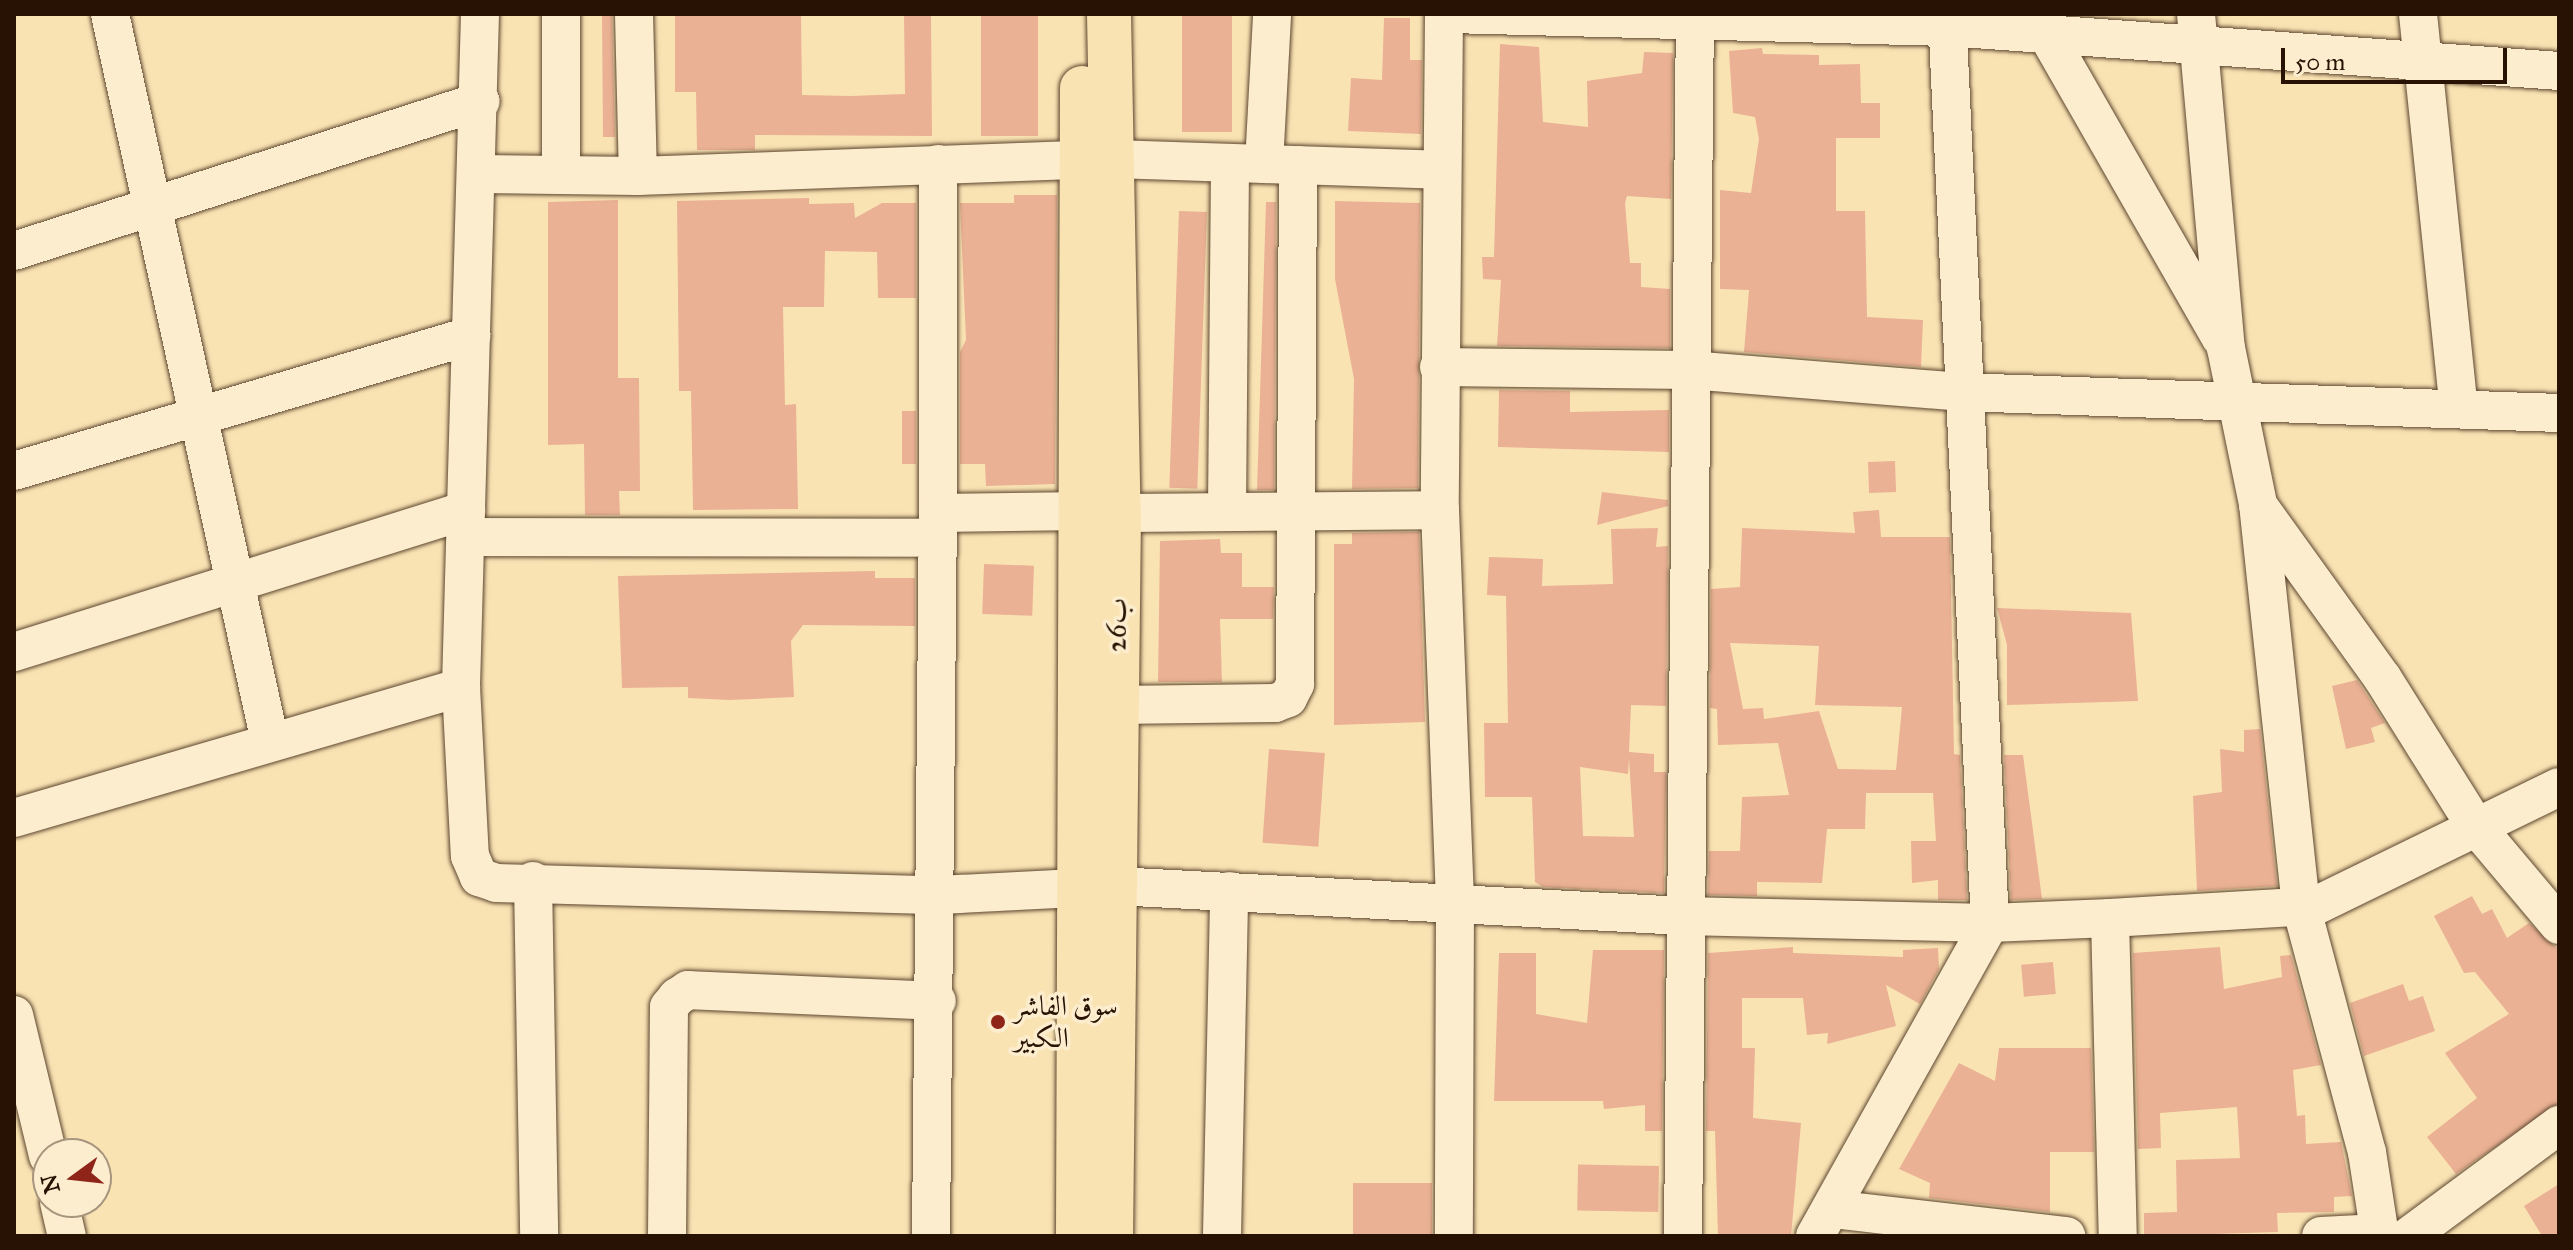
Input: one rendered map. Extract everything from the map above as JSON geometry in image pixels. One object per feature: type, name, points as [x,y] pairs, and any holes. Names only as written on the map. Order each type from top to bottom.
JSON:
[{"type":"highway","name":"26ب","points":[[1078,1236],[1097,885],[1101,512],[1097,159],[1083,14]]},
{"type":"highway","name":"26ب","points":[[1097,159],[1109,14]]},
{"type":"highway","name":"26ب","points":[[1101,512],[1115,705],[1097,885],[1111,1236]]},
{"type":"street","points":[[110,14],[154,206],[193,416],[270,742]]},
{"type":"street","points":[[480,14],[480,174],[471,336],[461,687],[470,856],[479,877],[939,895],[1097,885],[1455,901],[1683,916],[1990,923],[2110,918],[2301,906],[2338,898],[2474,824],[2559,787]]},
{"type":"street","points":[[561,14],[561,175]]},
{"type":"street","points":[[634,14],[638,176]]},
{"type":"street","points":[[1227,510],[1264,165],[1272,14]]},
{"type":"street","points":[[1444,14],[1439,170],[1440,510],[1455,901],[1454,1236]]},
{"type":"street","points":[[1450,14],[1947,21],[2049,38],[2198,28],[2424,63],[2559,71]]},
{"type":"street","points":[[2418,14],[2459,408]]},
{"type":"street","points":[[1683,1236],[1683,916],[1695,16]]},
{"type":"street","points":[[1947,21],[1961,392],[1990,923],[1824,1222],[2066,1236]]},
{"type":"street","points":[[2198,28],[2226,348],[2258,504],[2301,906],[2390,1235]]},
{"type":"street","points":[[2049,38],[2226,348]]},
{"type":"street","points":[[14,251],[481,101]]},
{"type":"street","points":[[480,174],[638,176],[1097,159],[1439,170]]},
{"type":"street","points":[[931,1236],[939,895],[938,164]]},
{"type":"street","points":[[1115,705],[1275,703],[1288,698],[1295,684],[1299,512],[1264,165]]},
{"type":"street","points":[[14,471],[471,336]]},
{"type":"street","points":[[1439,367],[1689,370],[1961,392],[2236,397],[2559,413]]},
{"type":"street","points":[[2258,504],[2383,679],[2474,824],[2559,925]]},
{"type":"street","points":[[14,652],[231,580],[466,524],[938,526],[1101,512],[1440,510]]},
{"type":"street","points":[[14,818],[461,687]]},
{"type":"street","points":[[533,881],[539,1236]]},
{"type":"street","points":[[1222,1236],[1229,891]]},
{"type":"street","points":[[2110,918],[2118,1236]]},
{"type":"street","points":[[667,1236],[669,1007],[677,997],[688,990],[937,1001]]},
{"type":"street","points":[[14,1015],[44,1138]]},
{"type":"street","points":[[2321,1236],[2390,1235],[2559,1125]]},
{"type":"building","points":[[602,14],[612,14],[615,137],[603,137]]},
{"type":"building","points":[[675,14],[801,14],[802,95],[851,96],[905,94],[904,14],[931,14],[932,136],[755,135],[755,150],[697,150],[696,92],[675,92]]},
{"type":"building","points":[[981,14],[1038,14],[1038,136],[981,136]]},
{"type":"building","points":[[1182,14],[1232,14],[1232,132],[1182,132]]},
{"type":"building","points":[[1384,18],[1410,18],[1410,60],[1422,60],[1421,134],[1348,131],[1351,78],[1382,80]]},
{"type":"building","points":[[1500,44],[1539,47],[1543,122],[1588,127],[1587,81],[1642,73],[1644,52],[1673,53],[1671,199],[1627,196],[1625,203],[1630,263],[1641,263],[1641,287],[1670,289],[1670,348],[1497,346],[1501,280],[1483,279],[1482,257],[1494,257]]},
{"type":"building","points":[[1762,48],[1763,54],[1819,55],[1819,65],[1860,64],[1861,103],[1880,103],[1880,138],[1836,138],[1836,211],[1865,211],[1867,317],[1923,320],[1921,367],[1744,352],[1749,290],[1720,289],[1720,190],[1751,193],[1759,139],[1755,117],[1733,113],[1729,51]]},
{"type":"building","points":[[1014,195],[1057,195],[1055,484],[986,486],[985,464],[960,464],[960,352],[966,340],[960,203],[1014,203]]},
{"type":"building","points":[[809,198],[809,204],[854,203],[855,218],[882,203],[916,203],[916,298],[878,298],[877,252],[825,251],[824,307],[783,307],[785,405],[796,404],[798,509],[693,510],[691,391],[679,391],[677,201]]},
{"type":"building","points":[[618,200],[618,378],[639,378],[640,491],[619,491],[620,515],[585,515],[584,444],[548,445],[548,202]]},
{"type":"building","points":[[1335,201],[1420,203],[1418,488],[1352,489],[1354,379],[1335,279]]},
{"type":"building","points":[[1266,202],[1276,202],[1274,490],[1257,490]]},
{"type":"building","points":[[1179,211],[1207,212],[1197,489],[1169,488]]},
{"type":"building","points":[[1499,390],[1570,391],[1570,412],[1669,410],[1669,452],[1498,447]]},
{"type":"building","points":[[902,411],[916,411],[916,464],[902,464]]},
{"type":"building","points":[[1895,461],[1896,492],[1869,493],[1868,462]]},
{"type":"building","points":[[1602,492],[1668,500],[1668,506],[1597,525]]},
{"type":"building","points":[[1879,510],[1881,537],[1950,537],[1954,754],[1960,755],[1967,900],[1938,900],[1938,880],[1912,883],[1911,841],[1936,841],[1933,793],[1866,793],[1865,829],[1827,829],[1822,883],[1757,882],[1757,896],[1708,895],[1709,851],[1740,851],[1742,797],[1789,795],[1778,743],[1718,745],[1717,709],[1710,708],[1711,589],[1740,587],[1742,528],[1855,533],[1853,512]],"holes":[[[1730,643],[1819,646],[1815,705],[1902,707],[1896,770],[1838,769],[1819,711],[1764,719],[1763,708],[1743,709]]]},
{"type":"building","points":[[1658,528],[1656,547],[1668,546],[1666,706],[1631,705],[1629,752],[1654,754],[1654,772],[1666,772],[1664,893],[1543,887],[1535,882],[1532,797],[1485,797],[1484,723],[1508,723],[1506,596],[1487,595],[1489,557],[1543,559],[1542,586],[1613,584],[1611,529]],"holes":[[[1629,759],[1634,837],[1583,836],[1580,767],[1628,774]]]},
{"type":"building","points":[[1419,532],[1425,722],[1334,725],[1334,544],[1352,544],[1352,533]]},
{"type":"building","points":[[1220,539],[1221,553],[1242,553],[1242,587],[1274,587],[1273,619],[1220,619],[1222,682],[1158,682],[1160,541]]},
{"type":"building","points":[[984,564],[1034,566],[1032,616],[982,614]]},
{"type":"building","points":[[875,571],[875,578],[915,578],[915,626],[803,625],[791,641],[794,697],[688,698],[688,687],[622,688],[618,576]]},
{"type":"building","points":[[1997,608],[2131,613],[2138,701],[2007,705],[2007,645]]},
{"type":"building","points":[[2357,680],[2385,723],[2371,728],[2375,742],[2346,749],[2332,686]]},
{"type":"building","points":[[2260,729],[2277,886],[2197,891],[2193,796],[2222,792],[2220,749],[2244,752],[2244,730]]},
{"type":"building","points":[[1269,749],[1325,753],[1318,847],[1262,843]]},
{"type":"building","points":[[2004,755],[2023,755],[2042,899],[2011,900]]},
{"type":"building","points":[[2472,896],[2482,914],[2492,909],[2507,938],[2529,923],[2559,950],[2559,1103],[2456,1174],[2427,1137],[2477,1098],[2445,1053],[2509,1014],[2475,972],[2464,973],[2434,916]]},
{"type":"building","points":[[1793,947],[1793,953],[1903,957],[1903,950],[1938,948],[1939,969],[1920,1004],[1886,985],[1896,1026],[1827,1044],[1828,1033],[1807,1035],[1803,998],[1742,998],[1742,1048],[1755,1048],[1753,1118],[1801,1123],[1791,1236],[1718,1236],[1715,1131],[1706,1131],[1708,953]]},
{"type":"building","points":[[2220,947],[2224,989],[2282,977],[2280,956],[2291,955],[2321,1065],[2293,1070],[2297,1116],[2305,1115],[2306,1144],[2341,1142],[2352,1196],[2334,1197],[2334,1212],[2277,1213],[2278,1232],[2144,1236],[2144,1213],[2177,1212],[2176,1160],[2240,1158],[2237,1107],[2160,1113],[2161,1148],[2138,1149],[2133,953]]},
{"type":"building","points":[[1593,950],[1664,950],[1662,1131],[1645,1131],[1645,1105],[1604,1109],[1603,1101],[1494,1101],[1499,953],[1536,953],[1536,1014],[1587,1023]]},
{"type":"building","points":[[2053,962],[2056,994],[2024,997],[2021,965]]},
{"type":"building","points":[[2403,984],[2409,1001],[2423,996],[2435,1031],[2364,1056],[2350,1003]]},
{"type":"building","points":[[1999,1048],[2091,1048],[2094,1152],[2050,1152],[2050,1212],[1929,1198],[1930,1183],[1899,1169],[1959,1063],[1995,1081]]},
{"type":"building","points":[[1578,1165],[1659,1166],[1658,1212],[1577,1211]]},
{"type":"building","points":[[1353,1183],[1432,1183],[1432,1236],[1353,1236]]},
{"type":"building","points":[[2559,1184],[2559,1236],[2542,1236],[2524,1206]]},
{"type":"place","name":"سوق الفاشر الكبير","points":[[998,1022]]}]
